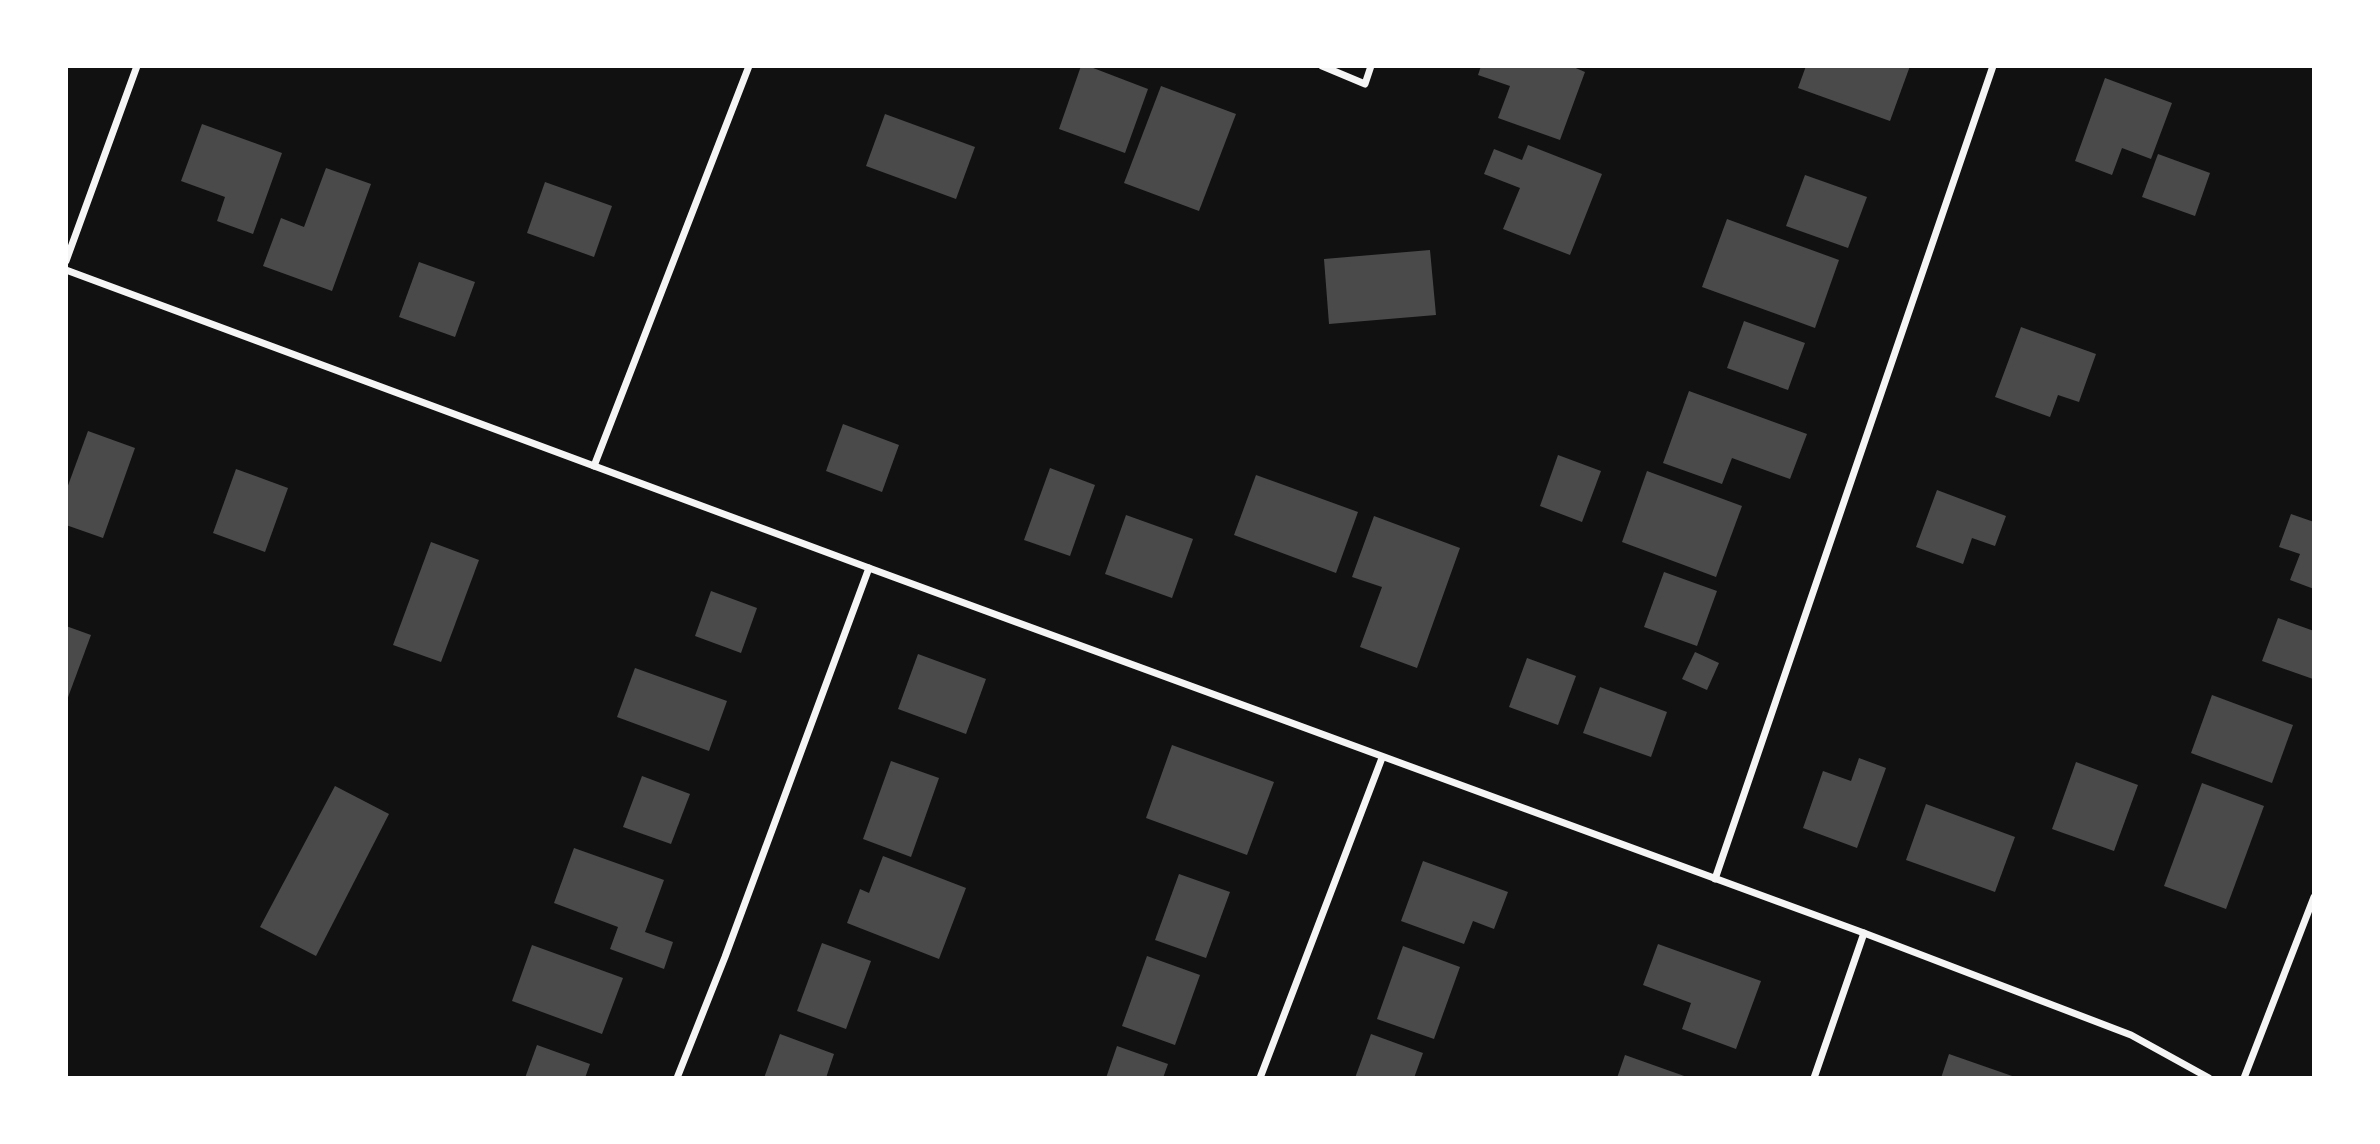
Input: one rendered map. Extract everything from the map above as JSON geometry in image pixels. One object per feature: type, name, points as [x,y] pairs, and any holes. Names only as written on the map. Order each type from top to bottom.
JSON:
[{"type":"street","points":[[66,261],[137,66]]},
{"type":"street","points":[[594,466],[749,66]]},
{"type":"street","points":[[1322,66],[1364,84],[1370,66]]},
{"type":"street","points":[[1715,879],[1993,66]]},
{"type":"street","points":[[66,270],[869,569],[1864,933],[2132,1035],[2208,1077]]},
{"type":"street","points":[[677,1077],[730,944],[869,569]]},
{"type":"street","points":[[1260,1077],[1382,758]]},
{"type":"street","points":[[2244,1077],[2314,897]]},
{"type":"street","points":[[1814,1077],[1864,933]]},
{"type":"building","points":[[1081,66],[1088,66],[1148,89],[1125,153],[1059,129]]},
{"type":"building","points":[[1481,66],[1571,66],[1585,72],[1560,140],[1498,118],[1510,86],[1478,75]]},
{"type":"building","points":[[1806,66],[1910,66],[1890,121],[1798,88]]},
{"type":"building","points":[[2105,78],[2172,103],[2151,159],[2122,148],[2112,175],[2075,161]]},
{"type":"building","points":[[1161,86],[1236,114],[1199,211],[1124,183]]},
{"type":"building","points":[[885,114],[975,147],[956,199],[866,166]]},
{"type":"building","points":[[202,124],[282,153],[253,234],[217,221],[225,197],[181,181]]},
{"type":"building","points":[[1528,145],[1602,174],[1570,255],[1503,229],[1520,188],[1484,174],[1494,149],[1522,160]]},
{"type":"building","points":[[2158,154],[2210,173],[2195,216],[2142,197]]},
{"type":"building","points":[[326,168],[371,184],[332,291],[263,266],[281,218],[304,227]]},
{"type":"building","points":[[1805,175],[1867,197],[1848,248],[1786,226]]},
{"type":"building","points":[[545,182],[612,206],[594,257],[527,233]]},
{"type":"building","points":[[1727,219],[1839,260],[1815,328],[1702,287]]},
{"type":"building","points":[[1430,250],[1436,315],[1329,324],[1324,259]]},
{"type":"building","points":[[419,262],[475,282],[455,337],[399,317]]},
{"type":"building","points":[[1744,321],[1805,343],[1788,390],[1727,368]]},
{"type":"building","points":[[2021,327],[2096,354],[2079,402],[2058,395],[2050,417],[1995,397]]},
{"type":"building","points":[[1689,391],[1807,434],[1790,479],[1732,458],[1722,484],[1663,463]]},
{"type":"building","points":[[843,424],[899,445],[882,492],[826,471]]},
{"type":"building","points":[[88,431],[135,448],[103,538],[66,525],[66,491]]},
{"type":"building","points":[[1558,455],[1601,471],[1582,522],[1540,506]]},
{"type":"building","points":[[1050,468],[1095,485],[1070,556],[1024,540]]},
{"type":"building","points":[[236,469],[288,488],[265,552],[213,533]]},
{"type":"building","points":[[1647,471],[1742,506],[1716,577],[1622,542]]},
{"type":"building","points":[[1256,475],[1358,512],[1336,573],[1234,535]]},
{"type":"building","points":[[1937,490],[2006,516],[1995,546],[1972,538],[1963,564],[1916,547]]},
{"type":"building","points":[[2291,514],[2314,522],[2314,589],[2290,580],[2300,554],[2279,547]]},
{"type":"building","points":[[1126,515],[1193,539],[1172,598],[1105,574]]},
{"type":"building","points":[[1374,516],[1460,548],[1417,668],[1360,647],[1382,587],[1352,577]]},
{"type":"building","points":[[431,542],[479,560],[441,662],[393,645]]},
{"type":"building","points":[[1664,572],[1717,591],[1697,646],[1644,627]]},
{"type":"building","points":[[711,591],[757,608],[741,653],[695,636]]},
{"type":"building","points":[[2278,618],[2314,631],[2313,679],[2262,661]]},
{"type":"building","points":[[66,626],[91,635],[67,700],[66,700]]},
{"type":"building","points":[[1695,652],[1719,663],[1707,690],[1682,679]]},
{"type":"building","points":[[918,654],[986,679],[966,734],[898,709]]},
{"type":"building","points":[[1527,658],[1576,676],[1558,725],[1509,707]]},
{"type":"building","points":[[635,668],[727,701],[709,751],[617,717]]},
{"type":"building","points":[[1600,687],[1667,712],[1651,757],[1583,733]]},
{"type":"building","points":[[2212,695],[2293,725],[2272,783],[2191,753]]},
{"type":"building","points":[[1172,745],[1274,782],[1247,855],[1146,818]]},
{"type":"building","points":[[1859,758],[1886,768],[1857,848],[1803,828],[1823,771],[1851,781]]},
{"type":"building","points":[[891,761],[939,778],[911,857],[863,839]]},
{"type":"building","points":[[2076,762],[2138,785],[2114,851],[2052,829]]},
{"type":"building","points":[[642,776],[690,794],[671,844],[623,827]]},
{"type":"building","points":[[2202,783],[2264,806],[2226,909],[2164,886]]},
{"type":"building","points":[[335,786],[389,814],[316,956],[260,927]]},
{"type":"building","points":[[1926,804],[2015,837],[1995,892],[1906,860]]},
{"type":"building","points":[[574,848],[664,880],[645,932],[673,942],[664,969],[610,949],[618,927],[554,903]]},
{"type":"building","points":[[883,856],[966,888],[939,959],[847,923],[860,889],[869,893]]},
{"type":"building","points":[[1423,861],[1508,892],[1494,929],[1473,921],[1464,944],[1401,921]]},
{"type":"building","points":[[1179,874],[1230,892],[1206,958],[1155,940]]},
{"type":"building","points":[[822,943],[871,961],[846,1029],[797,1011]]},
{"type":"building","points":[[1658,944],[1761,981],[1736,1049],[1682,1029],[1691,1003],[1643,985]]},
{"type":"building","points":[[532,945],[623,978],[602,1034],[512,1001]]},
{"type":"building","points":[[1403,946],[1460,967],[1434,1039],[1377,1019]]},
{"type":"building","points":[[1147,956],[1200,975],[1175,1045],[1122,1026]]},
{"type":"building","points":[[780,1034],[834,1054],[826,1078],[764,1078]]},
{"type":"building","points":[[1371,1034],[1423,1053],[1414,1078],[1355,1078]]},
{"type":"building","points":[[537,1045],[590,1064],[585,1078],[525,1078]]},
{"type":"building","points":[[1117,1046],[1168,1064],[1163,1078],[1106,1078]]},
{"type":"building","points":[[1949,1054],[2015,1077],[2015,1078],[1941,1078]]},
{"type":"building","points":[[1625,1055],[1687,1077],[1687,1078],[1617,1078]]}]
